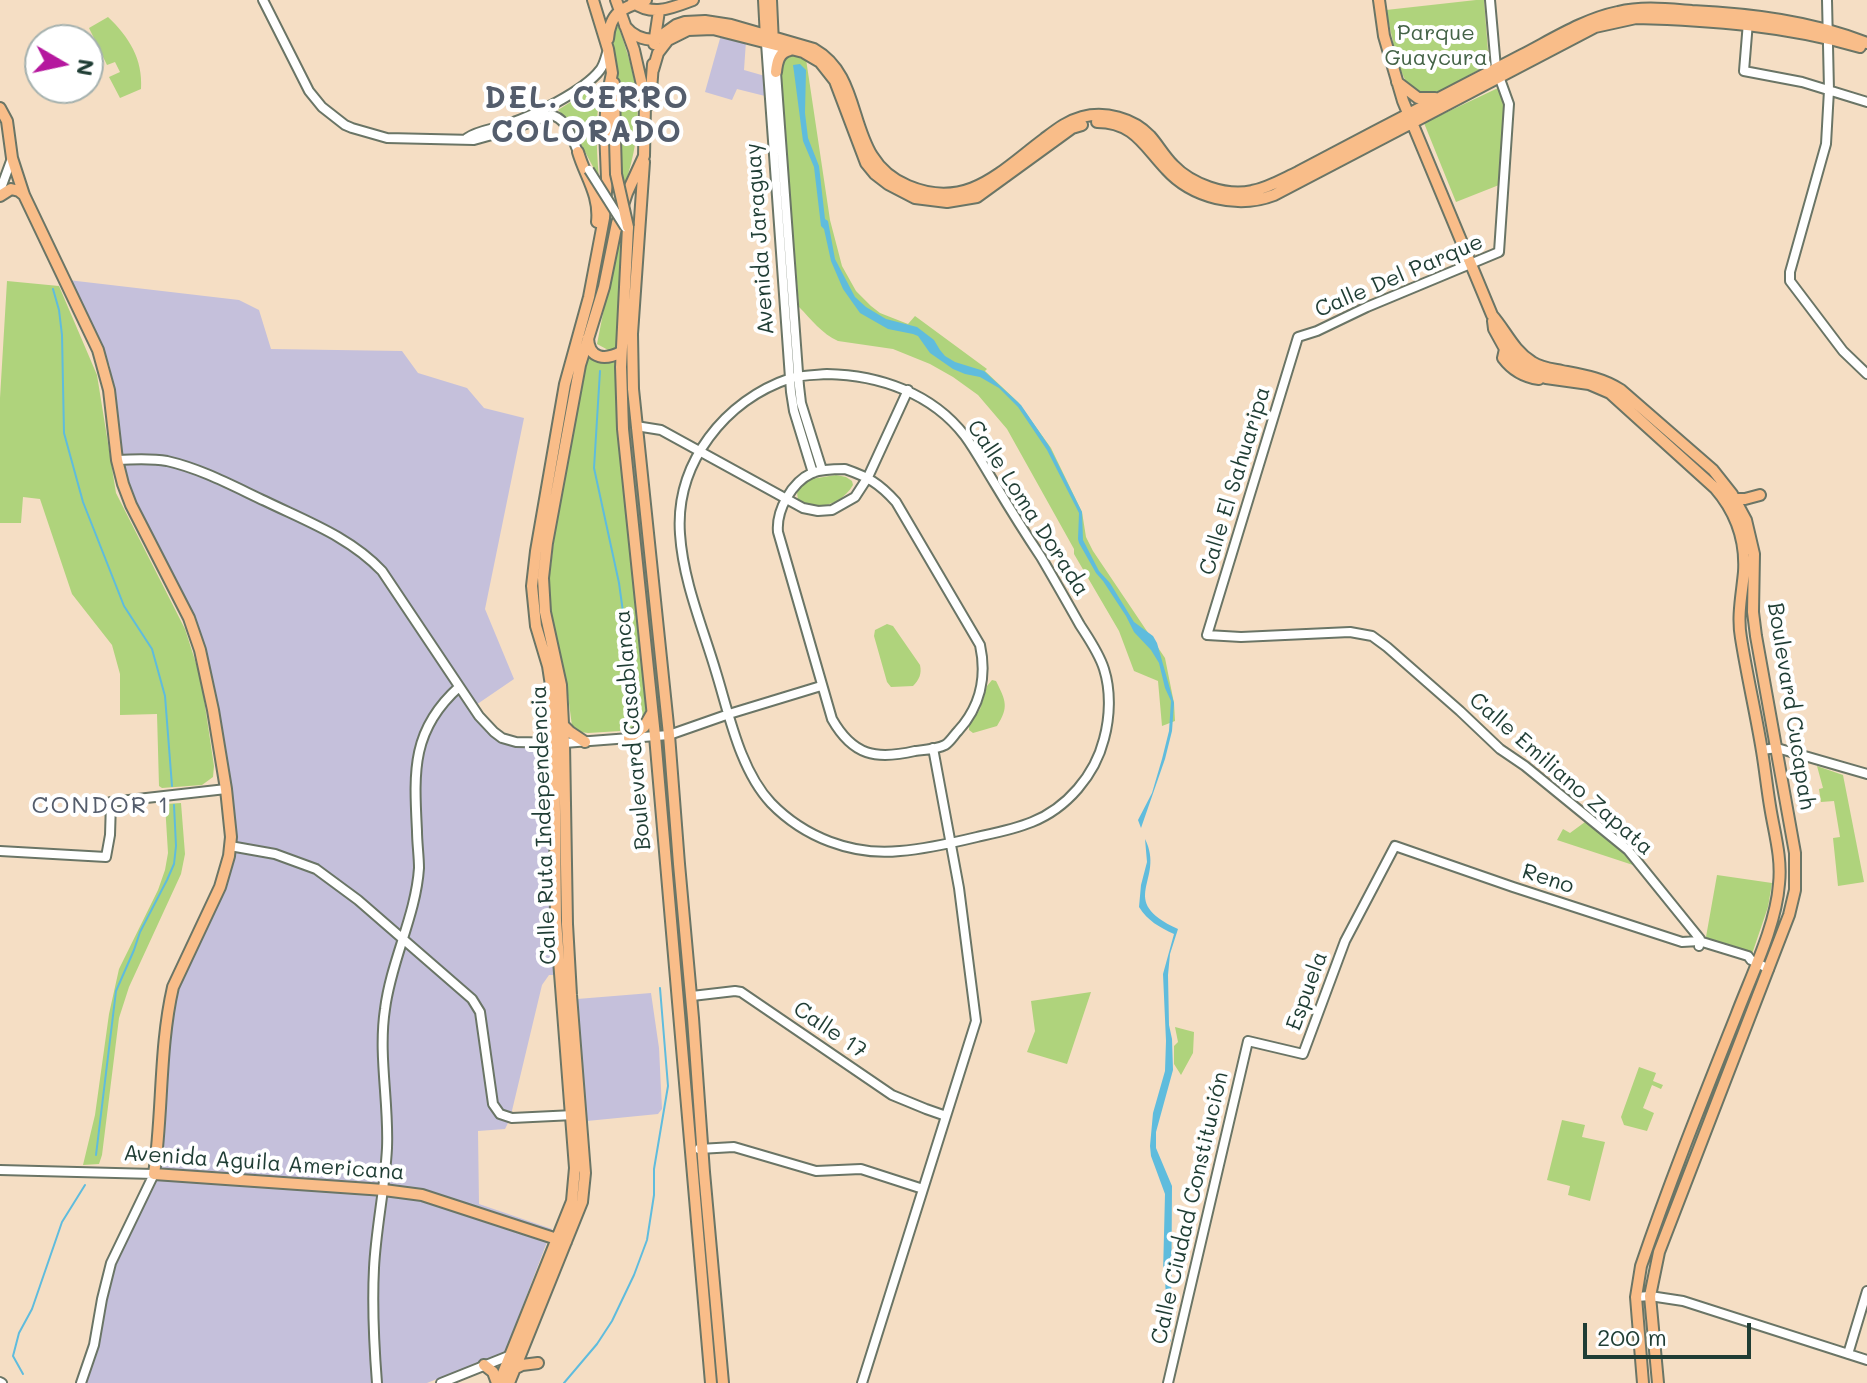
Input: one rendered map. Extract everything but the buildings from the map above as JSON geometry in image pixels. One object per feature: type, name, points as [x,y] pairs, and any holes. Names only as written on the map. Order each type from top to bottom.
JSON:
[{"type":"main road","points":[[593,0],[612,73],[605,129],[605,209],[595,269]]},
{"type":"main road","points":[[618,5],[646,0]]},
{"type":"main road","points":[[1379,0],[1384,36],[1397,82],[1492,315]]},
{"type":"main road","points":[[633,2],[650,11],[688,2]]},
{"type":"main road","points":[[687,21],[681,13],[688,2]]},
{"type":"main road","points":[[769,2],[777,26],[794,46]]},
{"type":"main road","name":"Avenida Jaraguay","points":[[769,2],[769,40]]},
{"type":"main road","points":[[608,49],[609,27],[618,5]]},
{"type":"main road","points":[[618,5],[642,85],[644,121]]},
{"type":"main road","points":[[653,70],[658,53],[668,40],[688,30],[717,30],[822,54],[836,69],[844,84],[869,153],[881,169],[912,188],[937,193],[964,192],[982,185],[1059,128],[1083,117],[1104,115],[1137,125],[1189,178],[1213,188],[1247,192],[1267,186],[1410,118],[1591,20],[1618,11],[1664,9],[1748,19],[1828,34],[1866,45]]},
{"type":"main road","points":[[644,121],[649,109],[659,11]]},
{"type":"main road","points":[[625,26],[638,37],[655,40],[687,21],[715,21],[769,40]]},
{"type":"main road","points":[[776,72],[780,55],[794,46]]},
{"type":"main road","points":[[1410,118],[1441,97],[1498,72]]},
{"type":"main road","name":"Boulevard Casablanca","points":[[612,73],[616,106],[616,174],[627,231],[621,352],[623,429],[655,736],[711,1383]]},
{"type":"main road","points":[[1397,82],[1418,98],[1441,97]]},
{"type":"main road","points":[[0,108],[7,121],[12,158],[24,195],[98,350],[109,390],[117,460],[126,495],[189,618],[200,650],[226,789],[230,846],[226,872],[173,987],[169,1004],[154,1174]]},
{"type":"main road","name":"Calle Ruta Independencia","points":[[498,1383],[582,1202],[584,1185],[585,1152],[577,1115],[556,921],[563,725],[561,685],[545,612],[544,561],[575,385],[604,287],[617,223],[644,156],[644,121]]},
{"type":"main road","points":[[578,152],[598,209],[593,248],[595,269]]},
{"type":"main road","name":"Boulevard Casablanca","points":[[644,156],[631,354],[669,735],[723,1383]]},
{"type":"main road","points":[[0,193],[11,189],[24,195]]},
{"type":"main road","name":"Calle Ruta Independencia","points":[[577,1115],[568,938],[565,757],[560,743],[552,685],[536,626],[533,568],[565,384],[595,269]]},
{"type":"main road","points":[[562,462],[564,402],[588,316],[586,310]]},
{"type":"main road","name":"Boulevard Cucapah","points":[[1492,315],[1494,329],[1505,349],[1521,365],[1549,378],[1589,384],[1610,393],[1695,469],[1728,504],[1742,542],[1744,570],[1740,635],[1780,861],[1777,905],[1641,1266],[1636,1297],[1643,1383]]},
{"type":"main road","name":"Boulevard Cucapah","points":[[1492,315],[1514,346],[1535,364],[1592,377],[1615,386],[1713,470],[1735,499],[1746,520],[1753,546],[1753,617],[1795,853],[1795,890],[1769,969],[1659,1252],[1650,1296],[1658,1383]]},
{"type":"main road","points":[[588,336],[590,349],[598,356],[606,358],[621,352]]},
{"type":"main road","points":[[1695,469],[1713,470],[1710,483]]},
{"type":"main road","points":[[1735,499],[1760,495]]},
{"type":"main road","points":[[629,738],[644,727],[652,713]]},
{"type":"main road","points":[[563,725],[584,742],[565,757]]},
{"type":"main road","name":"Avenida Aguila Americana","points":[[154,1174],[422,1195],[562,1241]]},
{"type":"main road","name":"Calle Ruta Independencia","points":[[509,1383],[562,1241]]},
{"type":"main road","points":[[514,1369],[538,1363]]},
{"type":"main road","points":[[484,1365],[493,1372],[498,1383]]},
{"type":"street","points":[[263,0],[309,91],[322,107],[345,125],[387,138],[474,140],[555,115],[564,122],[578,152],[627,231]]},
{"type":"street","name":"Calle Del Parque","points":[[1298,337],[1471,265],[1497,253],[1500,248],[1509,104],[1498,72],[1490,0]]},
{"type":"street","points":[[1827,0],[1829,90],[1826,144],[1790,281],[1843,351],[1867,374]]},
{"type":"street","points":[[1748,19],[1744,71],[1867,102]]},
{"type":"street","name":"Avenida Jaraguay","points":[[769,40],[776,72],[793,378]]},
{"type":"street","name":"Avenida Jaraguay","points":[[769,40],[793,378],[817,471]]},
{"type":"street","points":[[466,139],[472,134],[529,116],[569,94],[599,71],[608,49]]},
{"type":"street","points":[[0,193],[12,158]]},
{"type":"street","name":"Calle El Sahuaripa","points":[[1207,635],[1298,337]]},
{"type":"street","name":"Calle Loma Dorada","points":[[827,374],[853,375],[908,390],[939,410],[964,435],[1049,570],[1098,655],[1108,687],[1108,727],[1094,767],[1082,784],[1066,801],[1032,822],[951,843],[880,852],[843,847],[823,840],[783,814],[767,799],[747,768],[688,579],[680,536],[681,504],[690,470],[712,431],[746,400],[793,378],[827,374]]},
{"type":"street","points":[[636,426],[661,430],[803,508],[832,510],[855,497],[868,477],[908,390]]},
{"type":"street","points":[[117,460],[156,459],[194,469],[355,546],[391,583],[479,716],[502,738],[516,742],[560,743],[669,735],[821,686]]},
{"type":"street","points":[[845,469],[868,477],[884,488],[896,502],[980,645],[982,686],[976,706],[945,745],[885,756],[860,750],[839,732],[832,719],[778,532],[779,516],[787,498],[799,481],[817,471],[845,469]]},
{"type":"street","name":"Calle Emiliano Zapata","points":[[1207,635],[1241,637],[1350,632],[1372,636],[1500,749],[1628,850],[1697,942]]},
{"type":"street","points":[[377,1383],[372,1312],[387,1145],[383,1024],[387,994],[419,868],[415,766],[430,724],[444,701],[459,687]]},
{"type":"street","points":[[862,1383],[976,1021],[962,903],[933,748]]},
{"type":"street","points":[[1762,750],[1777,748],[1867,774]]},
{"type":"street","points":[[0,851],[106,857],[111,802],[226,789]]},
{"type":"street","points":[[230,846],[275,854],[316,869],[358,900],[472,999],[480,1012],[493,1104],[500,1114],[512,1118],[577,1115]]},
{"type":"street","name":"Reno","points":[[1395,846],[1682,942],[1697,942],[1769,969]]},
{"type":"street","name":"Espuela","points":[[1248,1041],[1303,1054],[1345,941],[1395,846]]},
{"type":"street","name":"Calle 17","points":[[692,996],[741,992],[892,1095],[946,1116]]},
{"type":"street","name":"Calle Ciudad Constitución","points":[[1168,1383],[1248,1041]]},
{"type":"street","points":[[690,1150],[734,1147],[816,1171],[861,1169],[923,1189]]},
{"type":"street","name":"Avenida Aguila Americana","points":[[0,1170],[154,1174]]},
{"type":"street","points":[[81,1383],[94,1345],[111,1263],[154,1174]]},
{"type":"street","points":[[1848,1354],[1867,1291]]},
{"type":"street","points":[[1636,1297],[1683,1301],[1867,1360]]},
{"type":"street","points":[[441,1383],[522,1351]]},
{"type":"shaded area","points":[[721,35],[746,41],[744,70],[765,76],[765,96],[737,89],[732,100],[705,92]]},
{"type":"shaded area","points":[[68,280],[239,300],[259,310],[271,349],[402,351],[418,373],[467,388],[484,408],[524,418],[485,609],[514,679],[473,707],[502,738],[555,743],[560,975],[549,975],[542,985],[505,1129],[478,1131],[479,1204],[552,1229],[505,1352],[427,1383],[79,1383],[88,1360],[101,1294],[155,1175],[174,988],[229,859],[214,710],[194,614],[174,588],[121,483],[116,458],[110,366]]},
{"type":"shaded area","points":[[651,993],[659,1048],[662,1109],[658,1114],[587,1121],[577,999]]},
{"type":"green space","name":"Parque Guaycura","points":[[1484,0],[1489,64],[1435,94],[1421,95],[1407,84],[1392,51],[1386,10]]},
{"type":"green space","points":[[108,17],[122,32],[137,58],[141,89],[120,98],[109,77],[120,72],[115,62],[107,65],[104,59],[104,24],[96,24]]},
{"type":"green space","points":[[616,20],[630,64],[637,103],[635,143],[624,188],[619,164],[618,92],[612,40]]},
{"type":"green space","points":[[790,55],[806,59],[830,220],[842,266],[856,291],[880,313],[908,324],[915,316],[987,369],[985,371],[1018,402],[1051,448],[1082,512],[1086,537],[1093,551],[1165,658],[1175,721],[1162,726],[1158,681],[1134,671],[1119,631],[1007,429],[978,395],[930,364],[893,349],[838,341],[799,307],[780,70],[782,61]]},
{"type":"green space","points":[[602,82],[597,130],[599,178],[568,120],[558,110]]},
{"type":"green space","points":[[1498,88],[1505,123],[1499,185],[1456,202],[1424,123]]},
{"type":"green space","points":[[621,222],[623,237],[617,347],[610,351],[597,344]]},
{"type":"green space","points":[[7,281],[59,286],[97,375],[116,493],[185,629],[201,679],[214,766],[213,777],[202,785],[159,786],[157,714],[120,715],[120,674],[112,645],[72,594],[40,499],[23,497],[21,523],[0,523],[0,398]]},
{"type":"green space","points":[[590,351],[619,358],[649,711],[636,730],[588,733],[572,726],[548,589],[556,525]]},
{"type":"green space","points":[[836,475],[852,481],[853,485],[843,497],[821,506],[798,501],[797,492],[801,484]]},
{"type":"green space","points":[[887,624],[893,626],[920,665],[920,677],[913,686],[891,687],[887,682],[874,636],[875,630]]},
{"type":"green space","points":[[992,680],[996,681],[1005,709],[997,726],[973,733],[969,726]]},
{"type":"green space","points":[[1817,766],[1843,775],[1864,882],[1838,886],[1833,838],[1840,837],[1834,801],[1821,802],[1819,789],[1823,788]]},
{"type":"green space","points":[[181,803],[185,854],[181,874],[129,987],[119,1018],[99,1164],[83,1165],[95,1115],[109,1014],[119,969],[165,870],[168,853],[165,804]]},
{"type":"green space","points":[[1585,822],[1626,853],[1636,866],[1557,840],[1563,829],[1570,833]]},
{"type":"green space","points":[[1717,875],[1772,883],[1768,907],[1752,954],[1706,937]]},
{"type":"green space","points":[[1091,992],[1067,1064],[1027,1052],[1035,1031],[1031,1001]]},
{"type":"green space","points":[[1175,1027],[1194,1032],[1193,1053],[1181,1075],[1174,1064],[1174,1046],[1178,1042]]},
{"type":"green space","points":[[1639,1067],[1656,1073],[1653,1081],[1663,1085],[1661,1089],[1652,1085],[1643,1108],[1654,1113],[1647,1131],[1624,1125],[1621,1117]]},
{"type":"green space","points":[[1562,1120],[1585,1125],[1582,1137],[1605,1142],[1590,1201],[1568,1195],[1570,1186],[1547,1180]]},
{"type":"water","points":[[800,64],[806,70],[808,138],[819,166],[825,219],[828,221],[835,259],[855,297],[886,319],[917,327],[934,340],[945,356],[984,371],[1021,405],[1049,446],[1082,512],[1083,540],[1099,571],[1134,622],[1153,636],[1157,643],[1174,703],[1172,731],[1141,828],[1138,820],[1152,793],[1169,731],[1171,701],[1159,663],[1134,632],[1079,543],[1079,513],[1047,450],[1018,407],[999,388],[980,377],[953,369],[930,353],[918,336],[888,329],[860,313],[843,289],[821,226],[814,167],[803,141],[793,65]]},
{"type":"water","points":[[1145,839],[1150,867],[1145,899],[1149,909],[1159,919],[1178,929],[1170,954],[1168,975],[1173,1070],[1156,1132],[1156,1148],[1172,1186],[1171,1342],[1163,1274],[1165,1194],[1150,1146],[1153,1113],[1165,1071],[1163,974],[1174,934],[1154,923],[1139,907],[1147,862]]},
{"type":"waterway","points":[[53,289],[62,335],[64,433],[83,502],[124,606],[152,649],[165,696],[172,786]]},
{"type":"waterway","points":[[600,371],[594,468],[619,583],[637,713]]},
{"type":"waterway","points":[[96,1155],[116,991],[140,932],[174,864],[174,805]]},
{"type":"waterway","points":[[564,1383],[612,1321],[647,1240],[654,1195],[654,1169],[668,1086],[660,988]]},
{"type":"waterway","points":[[23,1374],[13,1356],[19,1333],[32,1309],[62,1222],[85,1185]]},
{"type":"district","name":"DEL. CERRO COLORADO","points":[[587,116]]},
{"type":"district","name":"CONDOR 1","points":[[101,806]]}]
